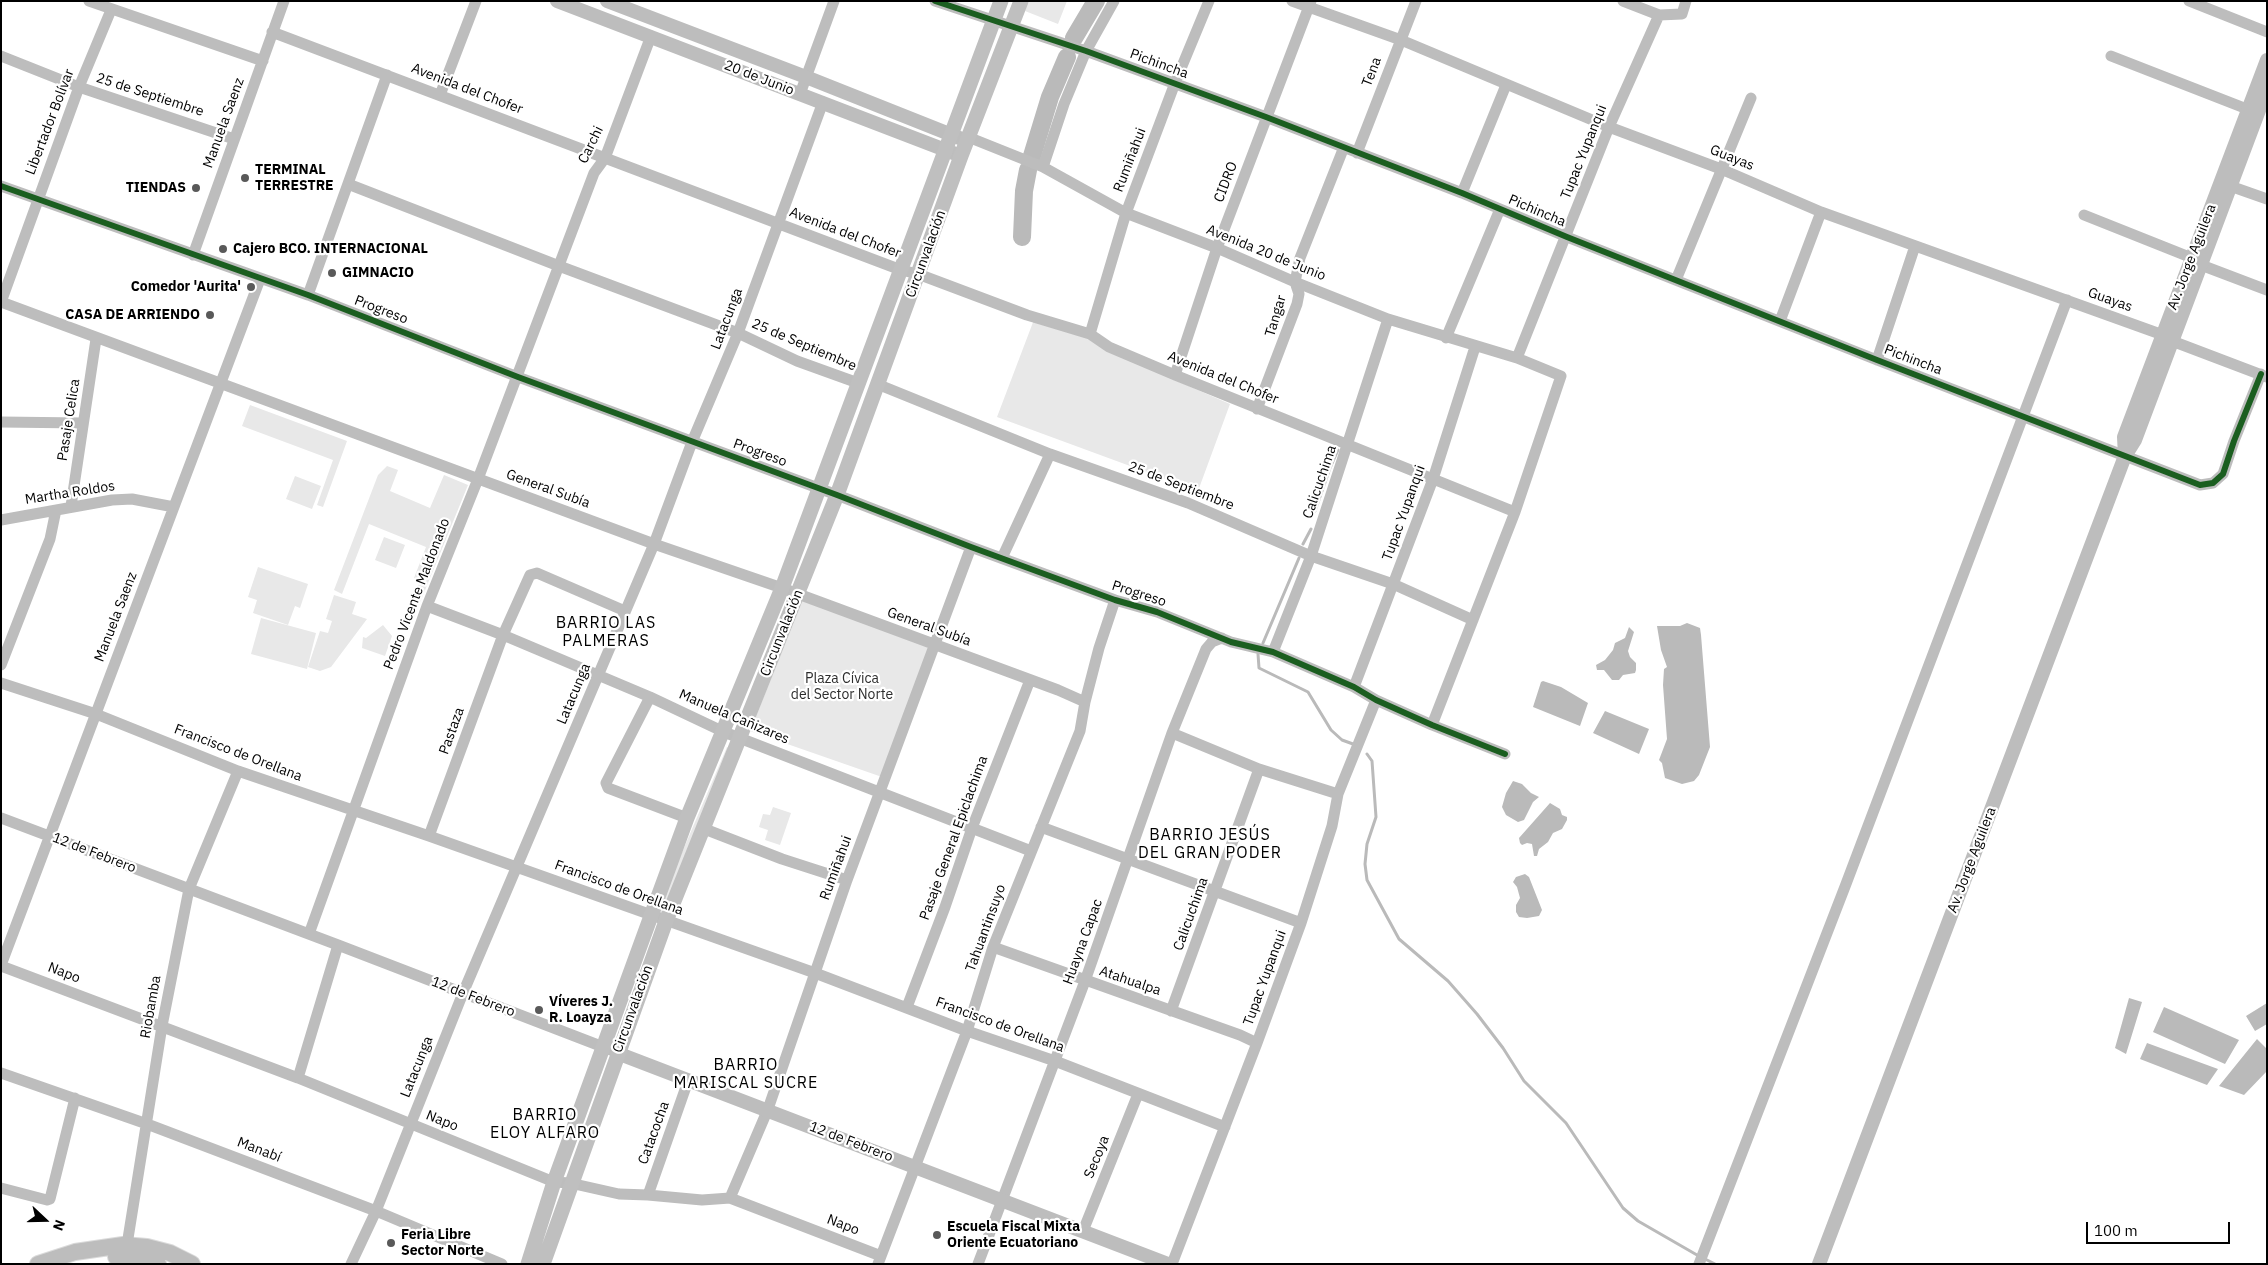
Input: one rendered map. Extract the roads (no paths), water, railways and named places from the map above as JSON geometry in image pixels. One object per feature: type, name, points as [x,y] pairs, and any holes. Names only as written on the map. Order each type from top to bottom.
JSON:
[{"type":"main road","name":"Circunvalación","points":[[961,146],[953,135],[1001,1]]},
{"type":"main road","name":"Circunvalación","points":[[528,1264],[554,1182],[602,1047],[687,818],[782,588],[901,270],[961,146],[1021,1]]},
{"type":"main road","name":"Circunvalación","points":[[543,1264],[570,1183],[666,920],[837,494],[918,274],[961,146]]},
{"type":"main road","points":[[72,1264],[147,1246],[170,1253],[192,1264]]},
{"type":"main road","points":[[38,1264],[75,1252],[126,1251],[158,1264]]},
{"type":"street","points":[[88,1],[263,62]]},
{"type":"street","name":"Manuela Saenz","points":[[193,255],[284,1]]},
{"type":"street","points":[[440,95],[476,1]]},
{"type":"street","name":"20 de Junio","points":[[557,1],[800,94],[961,146]]},
{"type":"street","name":"20 de Junio","points":[[607,1],[625,5],[642,15],[953,135]]},
{"type":"street","points":[[800,94],[834,1]]},
{"type":"street","name":"Pichincha","points":[[935,1],[993,22],[1086,51],[1266,117],[1500,208],[1567,237],[1877,360],[2200,485],[2213,484],[2225,470],[2234,441],[2264,376]]},
{"type":"street","points":[[1043,167],[1064,104],[1086,51],[1114,1]]},
{"type":"street","name":"Rumiñahui","points":[[1090,334],[1126,213],[1175,83],[1209,1]]},
{"type":"street","name":"Guayas","points":[[1292,1],[1310,4],[1401,40],[1609,127],[1721,169],[1821,212],[2067,300],[2264,376]]},
{"type":"street","name":"Tena","points":[[1357,153],[1416,1]]},
{"type":"street","points":[[1623,1],[1660,15],[1682,14],[1686,1]]},
{"type":"street","points":[[2189,1],[2267,32]]},
{"type":"street","name":"CIDRO","points":[[1175,375],[1217,248],[1310,4]]},
{"type":"street","name":"Libertador Bolívar","points":[[1,302],[79,87],[111,10]]},
{"type":"street","points":[[636,31],[642,15]]},
{"type":"street","name":"Tupac Yupanqui","points":[[1517,358],[1567,237],[1609,127],[1660,15]]},
{"type":"street","name":"Avenida del Chofer","points":[[272,32],[901,270],[918,274],[1027,315],[1090,334],[1110,347],[1175,375],[1515,512]]},
{"type":"street","name":"Carchi","points":[[559,266],[594,173],[605,158],[651,36]]},
{"type":"street","name":"25 de Septiembre","points":[[1,56],[79,87],[234,139]]},
{"type":"street","points":[[2111,56],[2257,114]]},
{"type":"street","name":"Av. Jorge Aguilera","points":[[2196,261],[2230,186],[2257,114],[2267,60]]},
{"type":"street","points":[[308,295],[387,75]]},
{"type":"street","points":[[1462,193],[1506,85]]},
{"type":"street","name":"Av. Jorge Aguilera","points":[[1819,1264],[2125,456],[2124,437],[2168,338],[2196,261],[2267,90]]},
{"type":"street","points":[[1676,280],[1751,98]]},
{"type":"street","name":"Latacunga","points":[[351,1264],[376,1211],[463,993],[654,544],[692,442],[738,333],[823,102]]},
{"type":"street","name":"Avenida 20 de Junio","points":[[961,146],[1043,167],[1126,213],[1217,248],[1295,282],[1388,319],[1517,358],[1561,376],[1515,512]]},
{"type":"street","name":"Tangar","points":[[1257,409],[1297,304],[1299,294],[1295,282],[1300,258],[1344,147]]},
{"type":"street","name":"25 de Septiembre","points":[[348,184],[738,333],[797,361],[858,384]]},
{"type":"street","name":"Progreso","points":[[1,186],[308,295],[518,377],[837,494],[971,548],[1116,600],[1157,612],[1222,638],[1273,652],[1354,687],[1376,700],[1432,725],[1505,754]]},
{"type":"street","points":[[2230,186],[2267,199]]},
{"type":"street","points":[[1446,338],[1500,208]]},
{"type":"street","points":[[1780,321],[1821,212]]},
{"type":"street","points":[[2084,215],[2267,290]]},
{"type":"street","points":[[1877,360],[1915,246]]},
{"type":"street","name":"Pedro Vicente Maldonado","points":[[309,934],[427,606],[518,377],[559,266]]},
{"type":"street","name":"Manuela Saenz","points":[[1,966],[260,279]]},
{"type":"street","points":[[1698,1264],[1846,884],[2067,300]]},
{"type":"street","name":"General Subía","points":[[1,302],[96,339],[654,544],[782,588],[1085,702]]},
{"type":"street","name":"Calicuchima","points":[[1273,652],[1311,556],[1388,319]]},
{"type":"street","name":"Pasaje Celica","points":[[71,506],[96,339]]},
{"type":"street","name":"Tupac Yupanqui","points":[[1354,687],[1433,479],[1476,347]]},
{"type":"street","name":"25 de Septiembre","points":[[877,384],[1050,454],[1188,503],[1311,556],[1393,584],[1473,620]]},
{"type":"street","points":[[1,422],[83,423]]},
{"type":"street","points":[[1002,558],[1050,454]]},
{"type":"street","name":"Martha Roldos","points":[[1,520],[71,506],[132,499],[174,507]]},
{"type":"street","points":[[1,665],[50,539],[56,510]]},
{"type":"street","points":[[1432,725],[1515,512]]},
{"type":"street","name":"Rumiñahui","points":[[730,1198],[768,1110],[847,880],[971,548]]},
{"type":"street","name":"Pastaza","points":[[429,836],[503,635],[530,575],[537,573],[625,611]]},
{"type":"street","name":"Tahuantinsuyo","points":[[879,1260],[967,1031],[993,947],[1030,851],[1080,731],[1085,702],[1099,648],[1116,600]]},
{"type":"street","name":"Manuela Cañizares","points":[[427,606],[503,635],[650,697],[724,732],[1030,851]]},
{"type":"street","points":[[1195,628],[1202,637],[1206,649]]},
{"type":"street","points":[[1206,649],[1212,642],[1222,638]]},
{"type":"street","name":"Huayna Capac","points":[[978,1264],[1085,981],[1172,733],[1206,649]]},
{"type":"street","name":"Pasaje General Epiclachima","points":[[907,1007],[946,906],[972,828],[1030,680]]},
{"type":"street","name":"Francisco de Orellana","points":[[1,683],[96,714],[238,771],[518,867],[815,973],[967,1031],[1055,1061],[1225,1127]]},
{"type":"street","points":[[650,697],[606,783],[608,788],[687,818]]},
{"type":"street","name":"Tupac Yupanqui","points":[[1170,1264],[1258,1043],[1301,923],[1332,826],[1338,794],[1376,700]]},
{"type":"street","points":[[1172,733],[1259,769],[1338,794]]},
{"type":"street","name":"Calicuchima","points":[[1171,1011],[1259,769]]},
{"type":"street","name":"Riobamba","points":[[126,1251],[162,1026],[189,890],[238,771]]},
{"type":"street","name":"12 de Febrero","points":[[1,818],[1170,1264]]},
{"type":"street","points":[[1040,827],[1301,923]]},
{"type":"street","points":[[702,828],[782,859],[847,880]]},
{"type":"street","points":[[298,1078],[338,945]]},
{"type":"street","name":"Atahualpa","points":[[993,947],[1258,1043]]},
{"type":"street","name":"Napo","points":[[1,966],[298,1078],[554,1182],[570,1183],[619,1194],[702,1200],[730,1198],[879,1260]]},
{"type":"street","name":"Manabí","points":[[1,1073],[147,1124],[376,1211],[502,1264]]},
{"type":"street","name":"Catacocha","points":[[648,1195],[688,1081]]},
{"type":"street","name":"Secoya","points":[[1083,1231],[1138,1094]]},
{"type":"street","points":[[1,1188],[47,1200],[50,1199],[75,1098]]},
{"type":"waterway","points":[[1074,38],[1096,1]]},
{"type":"waterway","points":[[1032,156],[1050,97],[1067,57]]},
{"type":"waterway","points":[[1022,237],[1024,191],[1028,170]]},
{"type":"waterway","points":[[1315,511],[1338,450]]},
{"type":"waterway","points":[[1303,544],[1311,529]]},
{"type":"waterway","points":[[1263,643],[1299,558]]},
{"type":"waterway","points":[[1258,654],[1259,668],[1308,692],[1331,730],[1342,740],[1353,744]]},
{"type":"waterway","points":[[1367,754],[1372,761],[1376,817],[1367,844],[1365,864],[1367,880],[1399,939],[1448,981],[1477,1014],[1503,1048],[1524,1081],[1566,1123],[1623,1208],[1638,1221],[1697,1255]]},
{"type":"waterway","points":[[1705,1259],[1715,1264]]},
{"type":"place","name":"TERMINAL TERRESTRE","points":[[245,178]]},
{"type":"place","name":"TIENDAS","points":[[196,188]]},
{"type":"place","name":"Cajero BCO. INTERNACIONAL","points":[[223,249]]},
{"type":"place","name":"GIMNACIO","points":[[332,273]]},
{"type":"place","name":"Comedor 'Aurita'","points":[[251,287]]},
{"type":"place","name":"CASA DE ARRIENDO","points":[[210,315]]},
{"type":"place","name":"Víveres J. R. Loayza","points":[[539,1010]]},
{"type":"place","name":"Escuela Fiscal Mixta Oriente Ecuatoriano","points":[[937,1235]]},
{"type":"place","name":"Feria Libre Sector Norte","points":[[391,1243]]},
{"type":"district","name":"BARRIO LAS PALMERAS","points":[[606,632]]},
{"type":"district","name":"BARRIO JESÚS DEL GRAN PODER","points":[[1210,844]]},
{"type":"district","name":"BARRIO MARISCAL SUCRE","points":[[746,1074]]},
{"type":"district","name":"BARRIO ELOY ALFARO","points":[[545,1124]]},
{"type":"park label","name":"Plaza Cívica del Sector Norte","points":[[842,688]]}]
